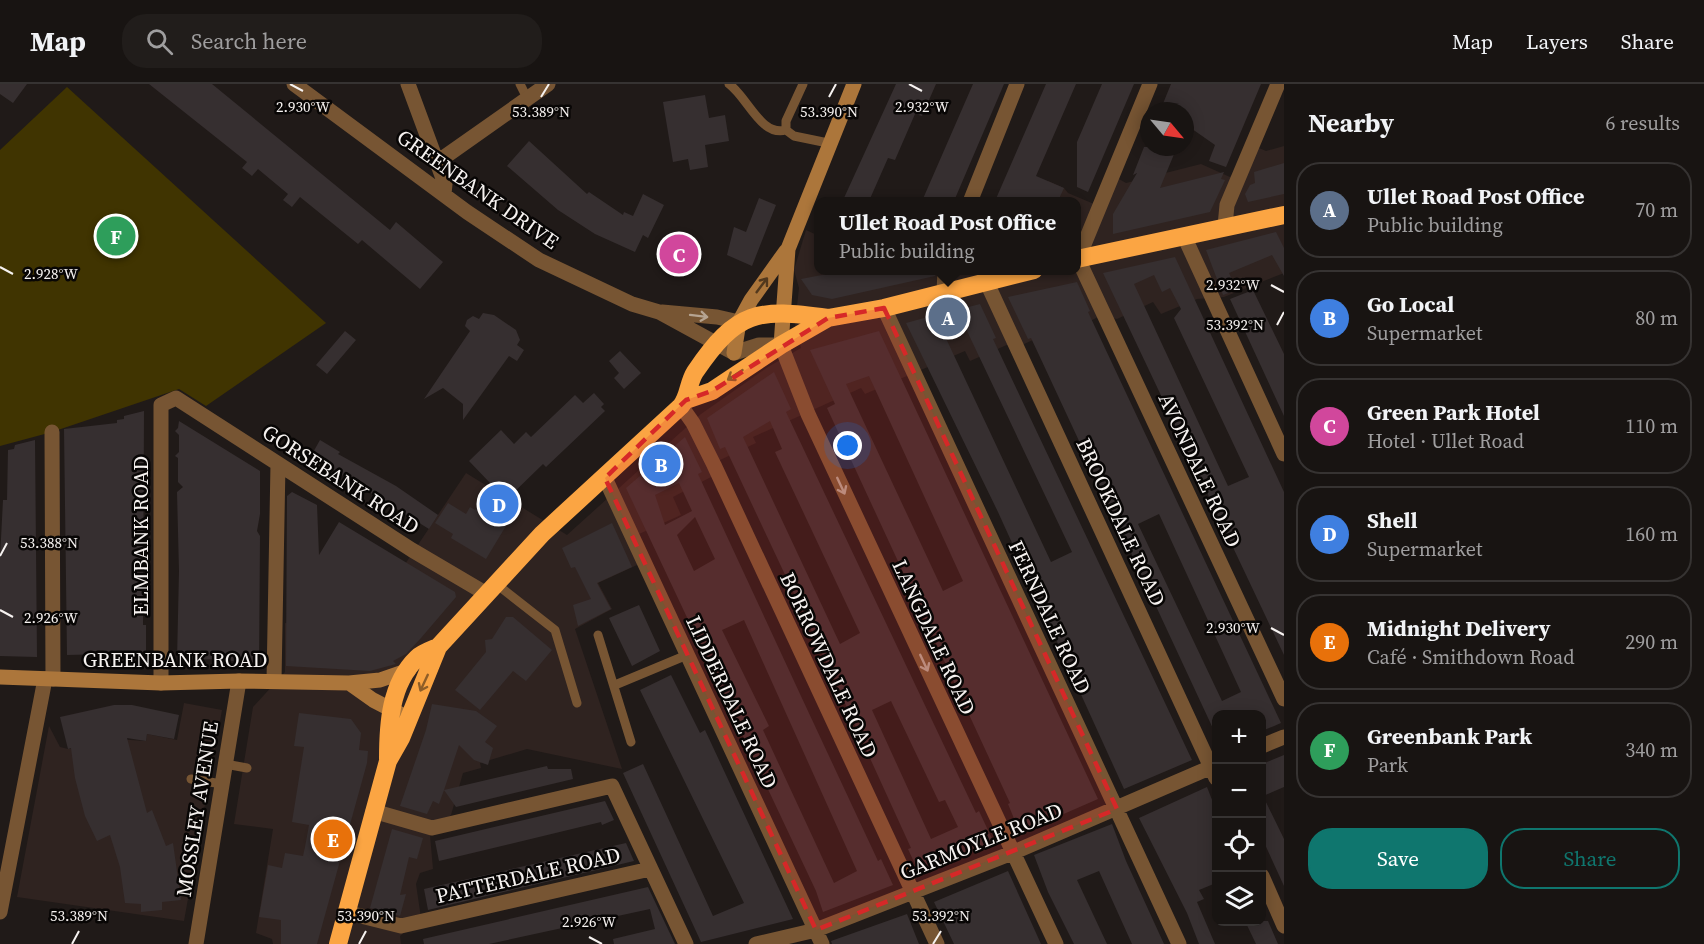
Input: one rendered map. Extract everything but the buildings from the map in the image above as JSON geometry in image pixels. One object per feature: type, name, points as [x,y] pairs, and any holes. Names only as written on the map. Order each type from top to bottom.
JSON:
[{"type":"highway","points":[[1081,258],[1284,215]]},
{"type":"highway","points":[[684,403],[693,375],[716,345],[739,322],[783,311],[828,318],[884,308],[1016,275]]},
{"type":"highway","points":[[338,944],[388,761],[409,718],[438,647],[542,534],[684,403],[712,390],[781,345],[828,318]]},
{"type":"highway","points":[[388,761],[391,710],[398,689],[417,658],[438,647]]},
{"type":"street","name":"GREENBANK DRIVE","points":[[294,84],[444,194],[539,260],[632,304],[659,312],[734,353]]},
{"type":"street","points":[[408,84],[445,184],[444,194]]},
{"type":"street","points":[[436,163],[548,84]]},
{"type":"street","points":[[788,249],[781,345],[759,345],[734,353],[739,322],[750,300],[788,249],[828,143],[854,84]]},
{"type":"street","points":[[972,197],[1017,84]]},
{"type":"street","points":[[1081,252],[1150,84]]},
{"type":"street","points":[[1225,226],[1227,205],[1278,84]]},
{"type":"street","points":[[1184,236],[1284,454]]},
{"type":"street","name":"AVONDALE ROAD","points":[[1081,265],[1284,699]]},
{"type":"street","points":[[944,292],[945,275]]},
{"type":"street","name":"BROOKDALE ROAD","points":[[987,283],[1212,764]]},
{"type":"street","name":"FERNDALE ROAD","points":[[884,308],[1179,944]]},
{"type":"street","points":[[659,312],[717,317],[739,322]]},
{"type":"street","name":"LANGDALE ROAD","points":[[781,345],[808,414],[1056,944]]},
{"type":"street","name":"GORSEBANK ROAD","points":[[176,398],[278,464],[490,588]]},
{"type":"street","name":"ELMBANK ROAD","points":[[161,683],[161,405],[176,398]]},
{"type":"street","name":"BORROWDALE ROAD","points":[[684,403],[937,944]]},
{"type":"street","points":[[0,912],[49,679],[52,432]]},
{"type":"street","points":[[274,681],[278,464]]},
{"type":"street","name":"LIDDERDALE ROAD","points":[[605,478],[819,937]]},
{"type":"street","name":"GREENBANK ROAD","points":[[0,677],[161,683],[349,682],[380,680],[409,670]]},
{"type":"street","name":"MOSSLEY AVENUE","points":[[196,944],[239,681]]},
{"type":"street","points":[[349,682],[391,710],[409,718]]},
{"type":"street","points":[[1266,744],[1284,737]]},
{"type":"street","name":"GARMOYLE ROAD","points":[[756,944],[819,937],[911,892],[1212,771]]},
{"type":"street","points":[[373,811],[432,828],[612,786],[686,944]]},
{"type":"street","name":"PATTERDALE ROAD","points":[[345,912],[402,926],[650,869]]},
{"type":"street","points":[[1266,885],[1284,926]]},
{"type":"lane","points":[[520,84],[528,100]]},
{"type":"lane","points":[[729,84],[741,93],[765,127],[772,131],[786,130],[794,136],[828,143]]},
{"type":"lane","points":[[786,130],[786,121],[803,84]]},
{"type":"lane","points":[[490,588],[555,630],[577,704]]},
{"type":"lane","points":[[598,635],[631,742]]},
{"type":"lane","points":[[615,685],[687,655]]},
{"type":"lane","points":[[225,764],[247,768]]},
{"type":"lane","points":[[191,779],[222,783]]},
{"type":"highlighted area","points":[[884,308],[1117,809],[816,930],[605,478],[686,400],[712,391],[828,318]]},
{"type":"shaded area","points":[[67,87],[326,323],[206,406],[179,389],[52,432],[0,446],[0,150]]},
{"type":"shaded area","points":[[1284,146],[1284,273],[1224,297],[1197,299],[1161,314],[1153,302],[1117,319],[1100,316],[1064,334],[1061,327],[1022,345],[1009,344],[970,361],[965,351],[865,394],[861,388],[753,437],[756,443],[720,460],[711,477],[673,497],[681,515],[639,534],[637,565],[598,583],[612,609],[575,629],[622,769],[527,749],[480,763],[481,768],[463,773],[451,815],[430,835],[433,869],[420,873],[416,884],[421,918],[400,936],[401,944],[273,944],[272,939],[256,933],[273,829],[234,824],[253,707],[285,672],[285,623],[363,627],[466,473],[567,535],[701,414],[768,367],[801,348],[795,324],[799,288],[794,270],[806,230],[814,234],[814,275],[1081,275],[1081,198],[1094,204],[1119,179],[1126,183],[1201,164],[1230,177],[1259,148],[1266,151]]},
{"type":"shaded area","points":[[1048,181],[1064,188],[1068,193],[1077,197],[1042,197]]},
{"type":"shaded area","points":[[184,703],[222,710],[184,921],[17,897],[49,726],[60,747],[68,749],[115,739],[146,741],[147,734],[177,740]]},
{"type":"place","name":"Greenbank Park","points":[[116,236]]},
{"type":"place","name":"Green Park Hotel","points":[[679,254]]},
{"type":"place","name":"Ullet Road Post Office","points":[[948,317]]},
{"type":"place","name":"Go Local","points":[[661,464]]},
{"type":"place","name":"Shell","points":[[499,504]]},
{"type":"place","name":"Midnight Delivery","points":[[333,839]]}]
